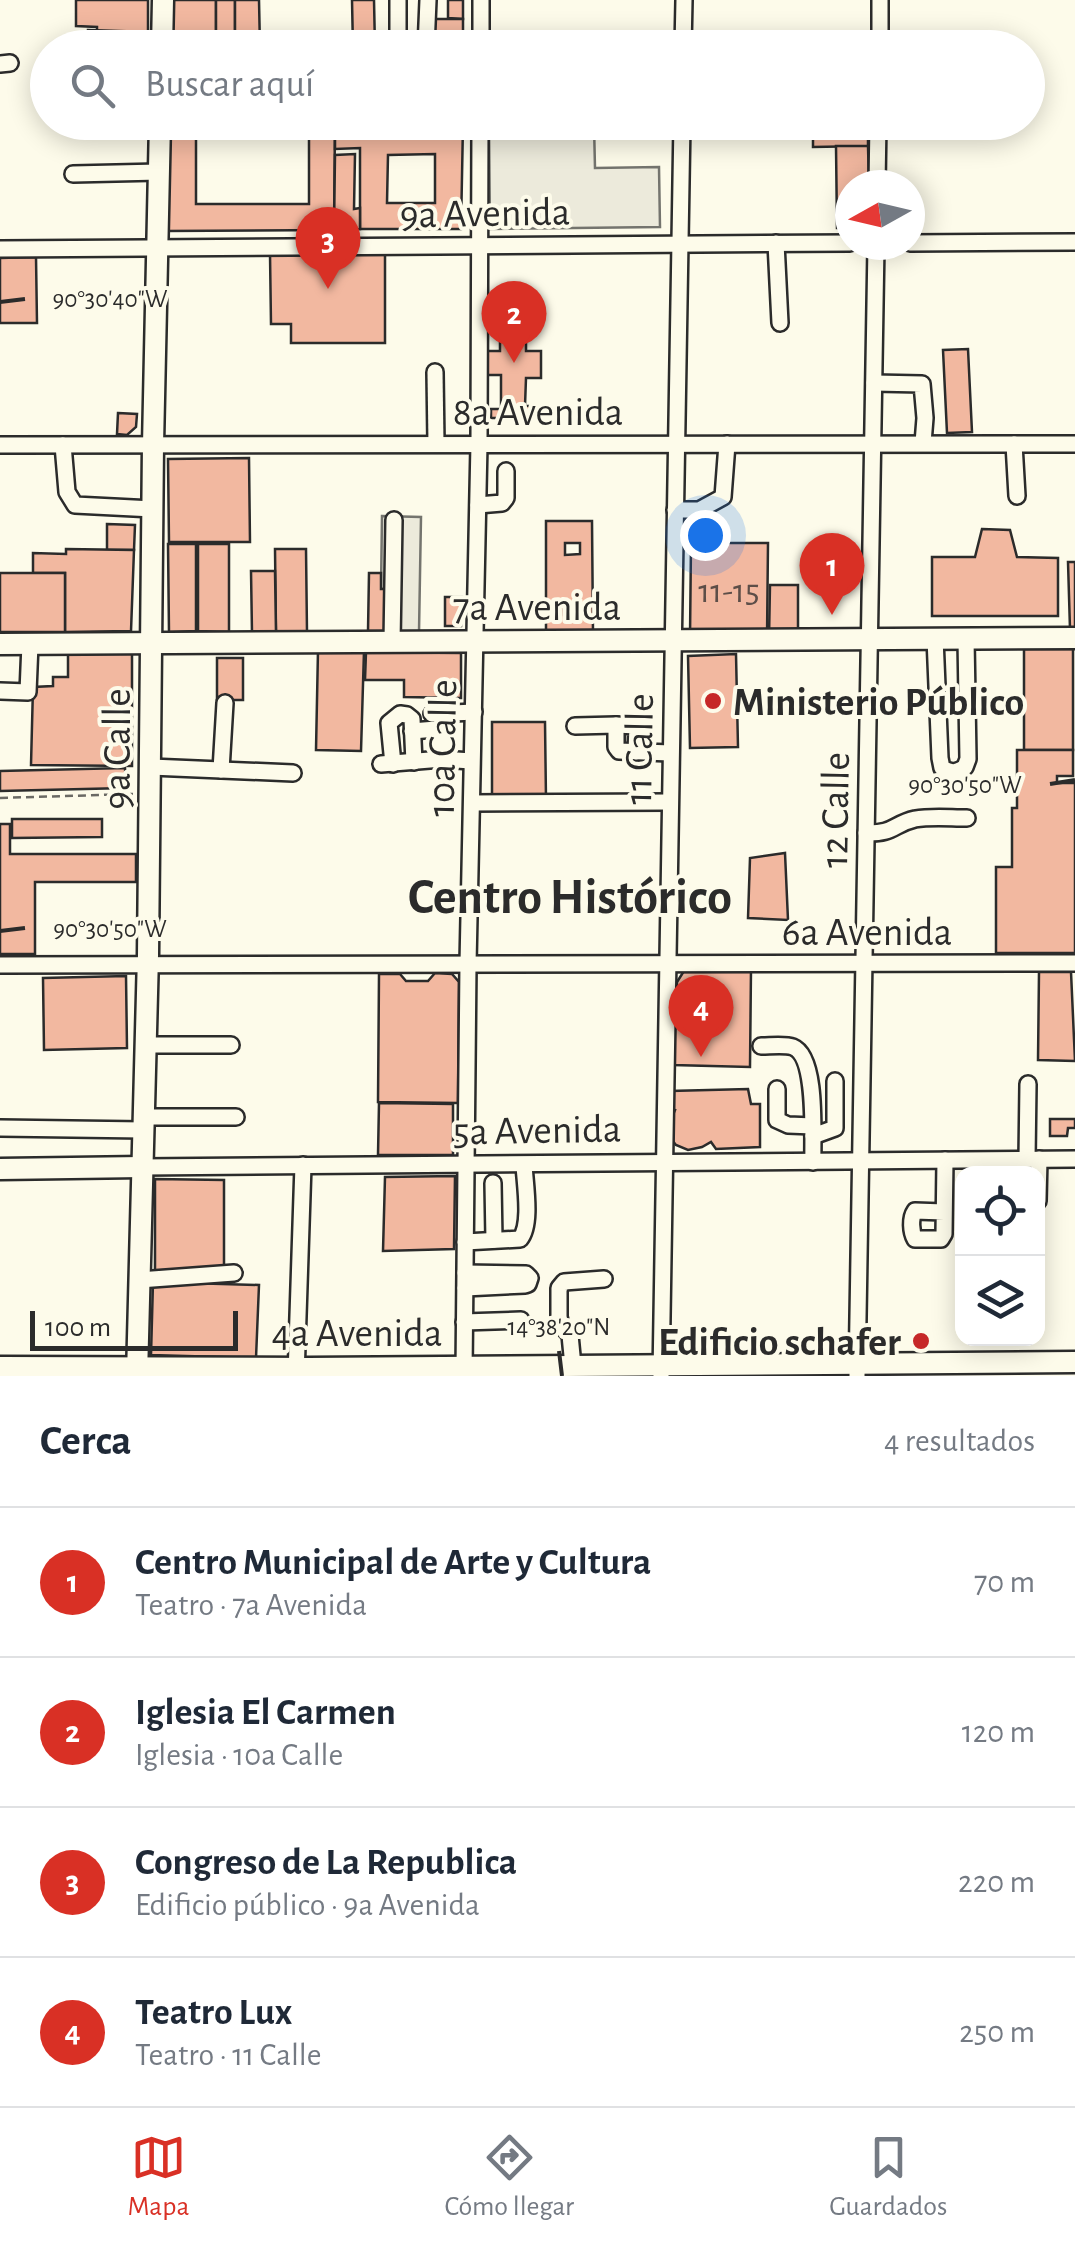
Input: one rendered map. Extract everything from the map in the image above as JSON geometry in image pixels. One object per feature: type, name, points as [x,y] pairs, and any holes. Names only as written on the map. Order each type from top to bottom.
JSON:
[{"type":"main road","points":[[162,30],[163,0]]},
{"type":"main road","name":"9a Calle","points":[[137,1372],[145,1320],[139,1280],[146,1242],[142,1167],[160,140]]},
{"type":"main road","name":"7a Avenida","points":[[0,644],[1075,638]]},
{"type":"main road","name":"5a Avenida","points":[[0,1169],[142,1167]]},
{"type":"main road","name":"4a Avenida","points":[[0,1367],[137,1372],[464,1371],[573,1366],[661,1371],[1003,1370],[1075,1362]]},
{"type":"street","points":[[398,0],[398,30]]},
{"type":"street","points":[[427,30],[428,0]]},
{"type":"street","points":[[481,0],[481,30]]},
{"type":"street","points":[[683,30],[684,0]]},
{"type":"street","points":[[880,0],[880,30]]},
{"type":"street","name":"10a Calle","points":[[464,1371],[479,444],[480,140]]},
{"type":"street","name":"11 Calle","points":[[661,1371],[682,140]]},
{"type":"street","points":[[877,170],[878,140]]},
{"type":"street","points":[[72,174],[159,172]]},
{"type":"street","points":[[925,243],[1075,242]]},
{"type":"street","points":[[776,243],[780,323]]},
{"type":"street","name":"9a Avenida","points":[[0,248],[835,243]]},
{"type":"street","name":"12 Calle","points":[[857,1370],[876,260]]},
{"type":"street","points":[[435,372],[436,444]]},
{"type":"street","points":[[874,383],[922,384],[923,444]]},
{"type":"street","points":[[63,444],[67,492],[75,505],[153,509]]},
{"type":"street","points":[[675,510],[699,510],[723,497],[727,444]]},
{"type":"street","points":[[1014,444],[1017,496]]},
{"type":"street","name":"8a Avenida","points":[[0,445],[1075,444]]},
{"type":"street","points":[[478,505],[502,503],[506,498],[506,471]]},
{"type":"street","points":[[392,642],[394,520]]},
{"type":"street","points":[[935,638],[940,758],[942,768],[949,772],[965,768],[968,759],[966,639]]},
{"type":"street","points":[[0,692],[28,692],[30,644]]},
{"type":"street","points":[[221,770],[225,703]]},
{"type":"street","points":[[432,714],[474,712]]},
{"type":"street","points":[[414,762],[412,719],[407,714],[394,716],[389,723],[387,764],[471,761]]},
{"type":"street","points":[[575,726],[636,726],[636,752],[670,753]]},
{"type":"street","points":[[412,730],[442,731],[442,760]]},
{"type":"street","points":[[151,767],[293,773]]},
{"type":"street","points":[[472,802],[669,802]]},
{"type":"street","points":[[866,834],[890,832],[921,818],[967,818]]},
{"type":"street","name":"6a Avenida","points":[[0,965],[1075,963]]},
{"type":"street","points":[[146,1045],[231,1045]]},
{"type":"street","points":[[761,1046],[793,1047],[802,1055],[812,1082],[813,1162]]},
{"type":"street","points":[[812,1082],[862,1080]]},
{"type":"street","points":[[777,1089],[777,1120],[813,1131],[835,1128],[835,1082]]},
{"type":"street","points":[[1028,1084],[1034,1166]]},
{"type":"street","points":[[0,1128],[236,1117]]},
{"type":"street","name":"5a Avenida","points":[[142,1167],[1075,1158]]},
{"type":"street","points":[[944,1212],[945,1160]]},
{"type":"street","points":[[465,1242],[524,1236],[524,1165]]},
{"type":"street","points":[[296,1372],[303,1166]]},
{"type":"street","points":[[493,1183],[494,1240]]},
{"type":"street","points":[[139,1280],[234,1273]]},
{"type":"street","points":[[573,1366],[570,1336],[559,1317],[559,1288],[564,1282],[604,1279]]},
{"type":"street","points":[[464,1322],[521,1320]]},
{"type":"path","points":[[0,798],[151,793]]},
{"type":"shaded area","points":[[489,140],[594,140],[595,168],[659,167],[660,227],[490,229]]},
{"type":"shaded area","points":[[382,516],[421,517],[419,632],[397,631],[397,589],[381,589]]},
{"type":"building","points":[[76,0],[148,0],[148,30],[76,26]]},
{"type":"building","points":[[171,0],[216,0],[216,30],[170,30]]},
{"type":"building","points":[[216,0],[235,0],[235,30],[216,30]]},
{"type":"building","points":[[235,0],[259,0],[260,30],[235,30]]},
{"type":"building","points":[[352,0],[374,0],[375,30],[353,30]]},
{"type":"building","points":[[448,0],[463,0],[463,19],[448,18]]},
{"type":"building","points":[[431,19],[463,19],[463,30],[431,30]]},
{"type":"building","points":[[168,140],[196,140],[196,204],[309,204],[309,140],[335,140],[334,230],[166,231]]},
{"type":"building","points":[[335,140],[463,140],[461,229],[360,229],[360,148],[335,149]],"holes":[[[435,154],[435,203],[387,203],[388,155]]]},
{"type":"building","points":[[813,140],[868,140],[868,146],[813,147]]},
{"type":"building","points":[[836,146],[868,146],[869,170],[836,170]]},
{"type":"building","points":[[355,154],[354,209],[360,208],[360,229],[334,230],[335,155]]},
{"type":"building","points":[[270,254],[385,254],[385,343],[291,343],[291,324],[271,324]]},
{"type":"building","points":[[36,257],[37,323],[0,323],[0,258]]},
{"type":"building","points":[[503,322],[522,322],[526,351],[541,351],[541,378],[526,378],[525,406],[534,406],[534,418],[491,418],[491,409],[501,409],[501,375],[486,375],[487,351],[500,351]]},
{"type":"building","points":[[968,349],[972,432],[947,433],[943,350]]},
{"type":"building","points":[[118,413],[137,414],[136,427],[127,435],[117,434]]},
{"type":"building","points":[[249,458],[250,542],[169,542],[168,459]]},
{"type":"building","points":[[546,521],[592,521],[593,632],[546,633]],"holes":[[[565,543],[580,543],[580,554],[565,555]],[[586,606],[586,615],[564,615],[564,607]]]},
{"type":"building","points":[[107,524],[135,525],[134,550],[107,550]]},
{"type":"building","points":[[982,529],[1010,530],[1017,557],[1058,558],[1058,616],[932,616],[932,557],[975,557]]},
{"type":"building","points":[[691,543],[768,543],[767,638],[690,637]]},
{"type":"building","points":[[168,544],[196,544],[196,631],[169,632]]},
{"type":"building","points":[[198,544],[229,544],[229,632],[198,631]]},
{"type":"building","points":[[66,549],[134,550],[131,631],[65,632],[65,573],[33,573],[33,553],[66,554]]},
{"type":"building","points":[[275,549],[306,549],[307,632],[276,633]]},
{"type":"building","points":[[1068,562],[1075,562],[1075,629],[1070,629]]},
{"type":"building","points":[[251,571],[275,571],[276,633],[252,633]]},
{"type":"building","points":[[0,573],[65,573],[65,632],[0,632]]},
{"type":"building","points":[[369,573],[381,573],[381,589],[397,589],[397,631],[368,631]]},
{"type":"building","points":[[770,585],[798,585],[798,638],[769,638]]},
{"type":"building","points":[[445,597],[462,597],[461,626],[445,626]]},
{"type":"building","points":[[1024,649],[1073,649],[1073,750],[1024,750]]},
{"type":"building","points":[[68,650],[132,650],[132,766],[31,765],[33,687],[53,686],[53,677],[68,677]]},
{"type":"building","points":[[318,650],[364,651],[361,751],[316,750]]},
{"type":"building","points":[[366,652],[461,653],[461,698],[404,697],[404,680],[365,680]]},
{"type":"building","name":"Ministerio Público","points":[[736,654],[738,747],[690,748],[688,656]]},
{"type":"building","points":[[217,658],[243,658],[243,700],[217,700]]},
{"type":"building","points":[[492,722],[545,722],[546,800],[492,800]]},
{"type":"building","points":[[1017,750],[1073,750],[1073,776],[1057,776],[1057,783],[1075,783],[1075,953],[996,953],[996,867],[1012,867]]},
{"type":"building","points":[[125,768],[126,788],[0,791],[0,771]]},
{"type":"building","points":[[12,819],[102,819],[102,837],[12,838]]},
{"type":"building","points":[[0,824],[10,824],[10,854],[136,854],[136,882],[35,882],[35,954],[0,954]]},
{"type":"building","points":[[785,853],[788,920],[748,918],[750,858]]},
{"type":"building","points":[[751,969],[750,1067],[673,1065],[677,982],[684,971]]},
{"type":"building","points":[[1039,972],[1071,972],[1075,1061],[1038,1060]]},
{"type":"building","points":[[435,973],[452,974],[459,982],[458,1103],[378,1102],[379,974],[400,974],[406,981],[428,981]]},
{"type":"building","points":[[126,976],[127,1048],[44,1050],[43,978]]},
{"type":"building","points":[[748,1089],[751,1104],[760,1104],[760,1147],[716,1149],[711,1142],[688,1150],[672,1140],[669,1124],[675,1110],[671,1109],[670,1091]]},
{"type":"building","points":[[379,1103],[453,1104],[453,1155],[378,1155]]},
{"type":"building","points":[[1050,1119],[1075,1119],[1075,1128],[1068,1128],[1067,1136],[1050,1136]]},
{"type":"building","points":[[455,1176],[454,1249],[383,1251],[385,1177]]},
{"type":"building","points":[[155,1179],[224,1180],[224,1273],[155,1273]]},
{"type":"building","points":[[153,1282],[259,1285],[256,1358],[151,1355]]},
{"type":"place","name":"Congreso de La Republica","points":[[328,289]]},
{"type":"place","name":"Iglesia El Carmen","points":[[514,363]]},
{"type":"place","name":"Centro Municipal de Arte y Cultura","points":[[832,615]]},
{"type":"place","name":"Ministerio Público","points":[[713,701]]},
{"type":"place","name":"Teatro Lux","points":[[701,1057]]},
{"type":"place","name":"Edificio schafer","points":[[921,1341]]},
{"type":"district","name":"Centro Histórico","points":[[570,895]]}]
